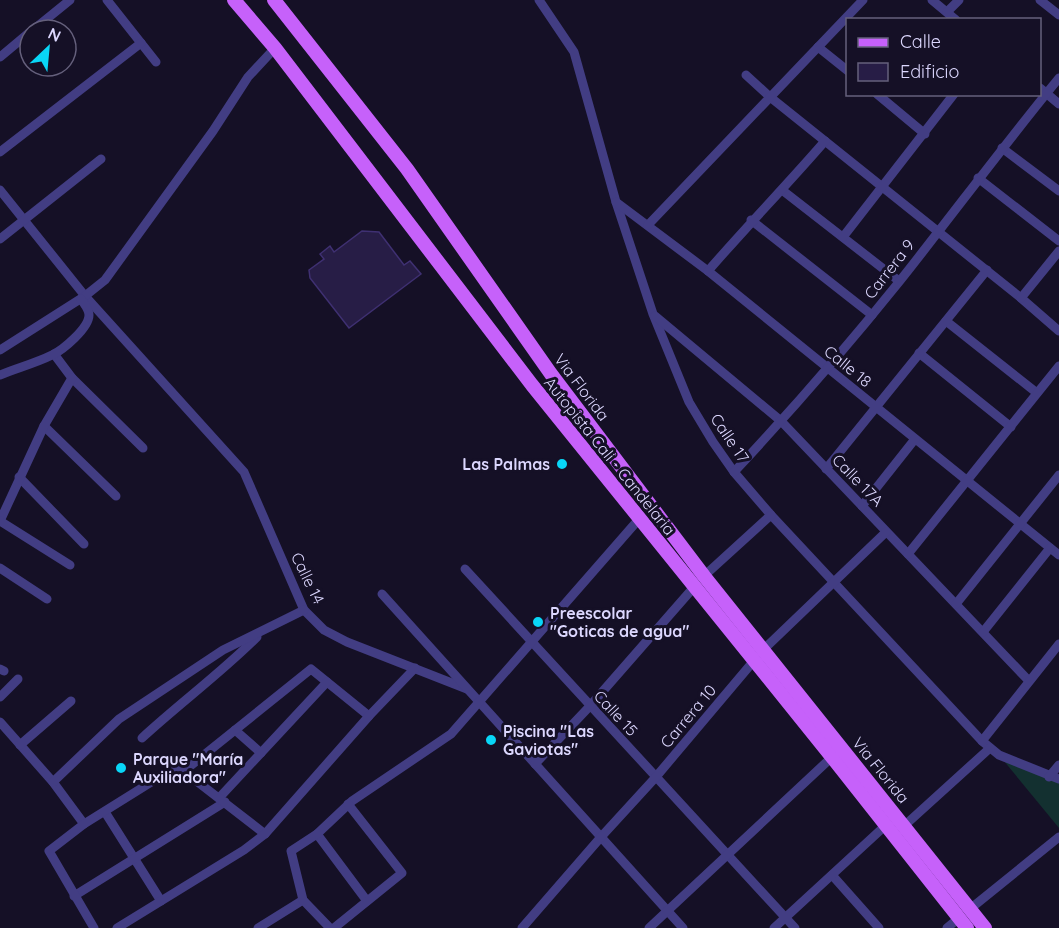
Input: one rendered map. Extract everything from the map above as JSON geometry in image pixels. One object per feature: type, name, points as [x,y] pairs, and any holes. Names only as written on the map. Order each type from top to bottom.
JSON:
[{"type":"main road","name":"Autopista Cali - Candelaria","points":[[234,0],[275,48],[532,385],[694,587],[759,655],[832,757],[965,918]]},
{"type":"main road","name":"Via Florida","points":[[274,0],[407,168],[551,374],[704,576],[759,655],[904,826],[965,918],[985,928]]},
{"type":"street","points":[[48,18],[70,0]]},
{"type":"street","points":[[107,0],[156,62]]},
{"type":"street","name":"Calle 17","points":[[539,0],[574,52],[616,202],[653,314],[689,402],[712,442],[771,515],[986,745],[999,755],[1054,778]]},
{"type":"street","points":[[847,18],[863,0]]},
{"type":"street","points":[[932,0],[954,18]]},
{"type":"street","points":[[947,12],[959,0]]},
{"type":"street","points":[[1040,0],[1059,15]]},
{"type":"street","points":[[648,225],[846,19]]},
{"type":"street","points":[[0,57],[18,42]]},
{"type":"street","points":[[0,152],[141,43]]},
{"type":"street","points":[[819,47],[846,69]]},
{"type":"street","points":[[0,350],[83,298],[105,280],[213,131],[248,77],[275,48]]},
{"type":"street","points":[[746,75],[770,97],[987,270],[1059,331]]},
{"type":"street","name":"Carrera 9","points":[[1043,91],[1059,78]]},
{"type":"street","points":[[1043,91],[1059,104]]},
{"type":"street","points":[[879,96],[925,134]]},
{"type":"street","name":"Carrera 9","points":[[734,472],[781,422],[872,315],[1002,148],[1039,96]]},
{"type":"street","points":[[843,237],[952,98]]},
{"type":"street","points":[[708,271],[751,220],[782,190],[825,141]]},
{"type":"street","points":[[1002,148],[1059,191]]},
{"type":"street","points":[[0,239],[101,159]]},
{"type":"street","points":[[978,178],[1059,242]]},
{"type":"street","name":"Calle 14","points":[[0,190],[83,298],[244,472],[304,610],[324,630],[347,642],[468,689],[683,928]]},
{"type":"street","points":[[782,190],[899,281]]},
{"type":"street","name":"Calle 18","points":[[616,202],[708,271],[1059,555]]},
{"type":"street","points":[[751,220],[872,315]]},
{"type":"street","points":[[1021,298],[1059,251]]},
{"type":"street","points":[[826,469],[987,270]]},
{"type":"street","points":[[0,375],[54,354],[72,341],[86,326],[89,317],[83,298]]},
{"type":"street","name":"Calle 17A","points":[[653,314],[781,422],[1029,681]]},
{"type":"street","points":[[946,321],[1037,393]]},
{"type":"street","points":[[54,354],[72,378],[143,448]]},
{"type":"street","points":[[920,354],[1011,427]]},
{"type":"street","points":[[908,554],[1059,366]]},
{"type":"street","points":[[70,565],[0,521],[44,426],[72,378]]},
{"type":"street","points":[[44,426],[116,496]]},
{"type":"street","points":[[862,507],[915,439]]},
{"type":"street","points":[[956,604],[1059,475]]},
{"type":"street","points":[[19,477],[84,544]]},
{"type":"street","points":[[704,576],[771,515]]},
{"type":"street","points":[[348,804],[402,873],[332,928],[303,900],[291,851],[317,834],[348,804],[451,734],[639,519]]},
{"type":"street","name":"Carrera 10","points":[[522,928],[655,778],[759,655],[886,532]]},
{"type":"street","points":[[982,632],[1050,548]]},
{"type":"street","points":[[0,568],[47,599]]},
{"type":"street","name":"Calle 15","points":[[465,569],[589,707],[795,928]]},
{"type":"street","points":[[535,764],[589,707],[694,587]]},
{"type":"street","points":[[382,594],[468,689]]},
{"type":"street","points":[[53,782],[119,719],[223,650],[304,610]]},
{"type":"street","points":[[142,738],[183,700],[226,668],[263,631]]},
{"type":"street","points":[[904,826],[986,745],[1029,681],[1059,644]]},
{"type":"street","points":[[117,928],[244,850],[265,834],[369,716],[415,668]]},
{"type":"street","points":[[94,928],[49,851],[84,824],[180,768],[235,730],[311,669],[369,716]]},
{"type":"street","points":[[0,697],[18,678]]},
{"type":"street","points":[[74,896],[136,859],[222,800],[261,753],[327,682]]},
{"type":"street","points":[[20,745],[71,701]]},
{"type":"street","points":[[0,722],[53,782],[84,824]]},
{"type":"street","points":[[235,730],[261,753]]},
{"type":"street","points":[[649,928],[832,757]]},
{"type":"street","points":[[1054,778],[1059,765]]},
{"type":"street","points":[[180,768],[265,834]]},
{"type":"street","points":[[105,812],[161,900]]},
{"type":"street","points":[[774,928],[886,825]]},
{"type":"street","points":[[317,834],[367,901]]},
{"type":"street","points":[[947,928],[965,918],[1059,837]]},
{"type":"street","points":[[832,875],[879,928]]},
{"type":"street","points":[[258,928],[303,900]]},
{"type":"green space","points":[[999,755],[1059,779],[1059,828]]},
{"type":"building","points":[[362,231],[379,232],[404,265],[410,261],[421,274],[349,328],[310,278],[309,270],[324,259],[320,254],[330,246],[334,252]]},
{"type":"place","name":"Las Palmas","points":[[562,464]]},
{"type":"place","name":"Preescolar \"Goticas de agua\"","points":[[538,622]]},
{"type":"place","name":"Piscina \"Las Gaviotas\"","points":[[491,740]]},
{"type":"place","name":"Parque \"María Auxiliadora\"","points":[[121,768]]}]
